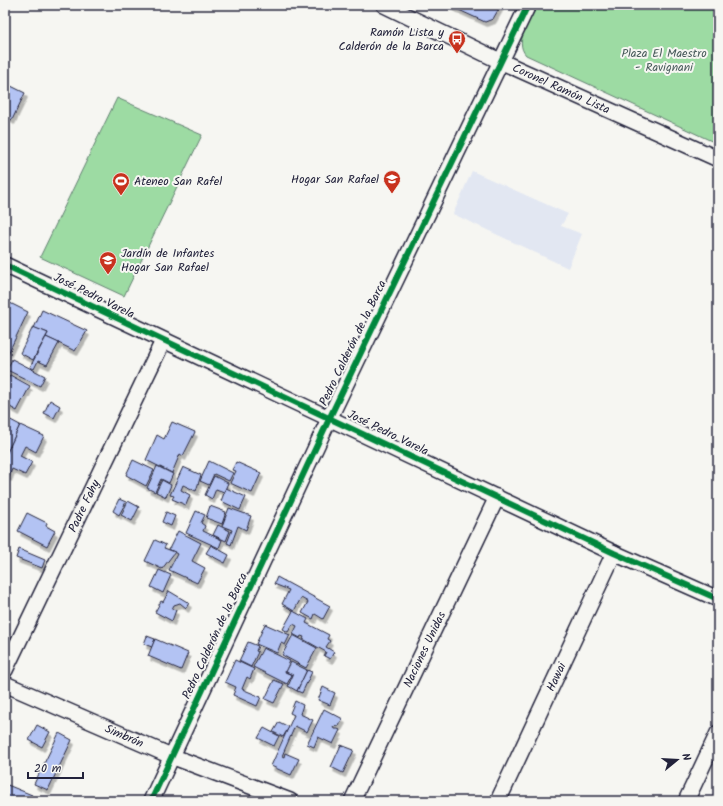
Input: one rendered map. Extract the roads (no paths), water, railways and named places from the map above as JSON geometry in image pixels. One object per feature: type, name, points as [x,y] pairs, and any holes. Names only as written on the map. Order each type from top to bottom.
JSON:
[{"type":"street","name":"Coronel Ramón Lista","points":[[384,5],[500,61],[718,160]]},
{"type":"street","name":"Pedro Calderón de la Barca","points":[[151,801],[330,417],[528,5]]},
{"type":"street","name":"José Pedro Varela","points":[[5,265],[163,341],[330,417],[614,553],[718,599]]},
{"type":"street","name":"Padre Fahy","points":[[5,670],[163,341]]},
{"type":"street","name":"Naciones Unidas","points":[[352,801],[497,497]]},
{"type":"street","name":"Hawai","points":[[498,801],[614,553]]},
{"type":"street","name":"Simbrón","points":[[5,684],[172,756],[290,801]]},
{"type":"street","points":[[686,801],[718,733]]},
{"type":"place","name":"Ramón Lista y Calderón de la Barca","points":[[457,54]]},
{"type":"place","name":"Hogar San Rafael","points":[[392,194]]},
{"type":"place","name":"Ateneo San Rafel","points":[[121,196]]},
{"type":"place","name":"Jardín de Infantes Hogar San Rafael","points":[[108,275]]},
{"type":"park label","name":"Plaza El Maestro - Ravignani","points":[[664,60]]}]
